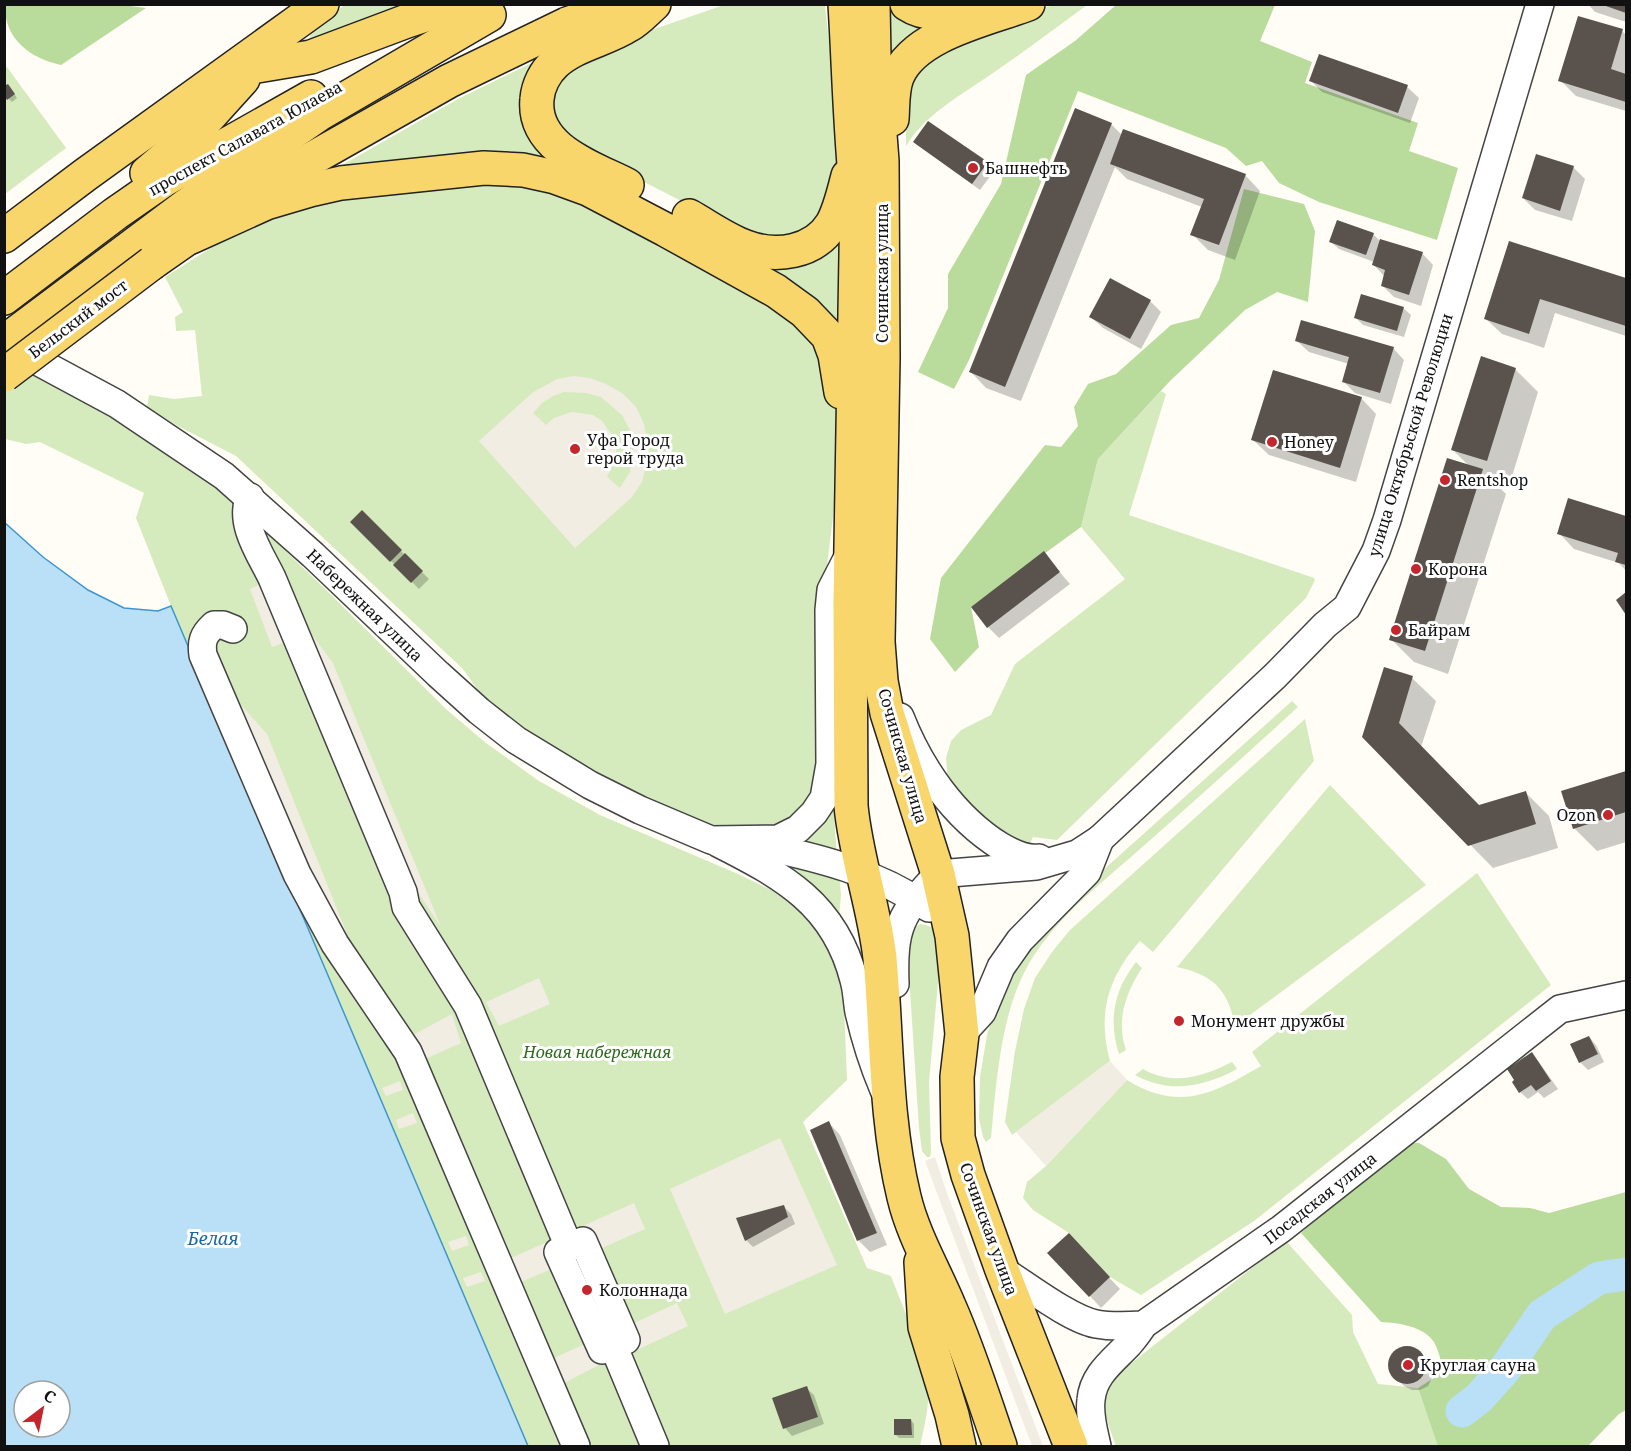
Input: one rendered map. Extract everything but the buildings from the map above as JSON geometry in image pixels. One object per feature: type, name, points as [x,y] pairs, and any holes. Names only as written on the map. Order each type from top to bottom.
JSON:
[{"type":"main road","points":[[4,298],[47,266],[196,131],[244,68],[311,57],[458,4]]},
{"type":"main road","points":[[191,237],[255,191],[449,81],[567,24],[626,4]]},
{"type":"main road","points":[[654,4],[629,26],[574,50],[555,63],[544,76],[537,92],[536,107],[539,125],[549,139],[567,154],[746,247],[776,253],[803,249],[822,237],[833,222],[892,118],[893,94],[897,76],[907,61],[922,46],[941,35],[1028,4]]},
{"type":"main road","name":"Сочинская улица","points":[[845,4],[851,87],[868,161],[857,198],[850,553],[853,831],[873,876],[872,908],[879,956],[889,1102],[904,1198],[920,1242],[950,1307],[1000,1446]]},
{"type":"main road","name":"Сочинская улица","points":[[873,4],[874,57],[868,161],[883,358],[878,642],[881,681],[887,713],[938,874],[962,1034],[957,1077],[958,1138],[968,1175],[1002,1270],[1071,1446]]},
{"type":"main road","points":[[908,4],[929,13],[951,12],[973,4]]},
{"type":"main road","points":[[144,253],[187,205],[321,113],[499,10]]},
{"type":"main road","name":"проспект Салавата Юлаева","points":[[110,209],[309,98],[499,10]]},
{"type":"main road","points":[[4,236],[85,175],[244,68],[313,12]]},
{"type":"main road","points":[[144,253],[191,237],[266,203],[341,183],[484,168],[523,170],[555,177],[588,189],[776,291],[805,312],[828,336],[842,386],[842,459],[851,492]]},
{"type":"main road","name":"Бельский мост","points":[[4,343],[144,253]]},
{"type":"main road","name":"Бельский мост","points":[[4,375],[144,253]]},
{"type":"main road","points":[[920,1242],[925,1327],[959,1446]]},
{"type":"street","name":"улица Октябрьской Революции","points":[[1100,839],[1275,676],[1325,625],[1347,607],[1362,580],[1387,520],[1540,4]]},
{"type":"street","name":"Набережная улица","points":[[4,343],[117,404],[224,476],[313,555],[438,674],[516,740],[590,785],[649,814],[724,840]]},
{"type":"street","points":[[250,497],[245,508],[251,535],[277,589],[403,891],[406,907],[468,1006],[655,1446]]},
{"type":"street","points":[[724,840],[778,839],[798,829],[814,813],[824,798],[830,764],[829,610],[831,590],[850,553]]},
{"type":"street","points":[[232,629],[223,625],[214,625],[206,632],[201,643],[203,655],[297,874],[335,944],[408,1052],[576,1446]]},
{"type":"street","points":[[881,681],[893,699],[904,728],[938,788],[963,817],[985,837],[1013,854],[1035,859],[1100,839]]},
{"type":"street","points":[[724,840],[784,850],[873,876],[921,884],[938,874],[1036,866],[1077,854],[1100,839]]},
{"type":"street","points":[[962,1034],[982,1012],[1001,967],[1020,940],[1087,872],[1100,839]]},
{"type":"street","points":[[724,840],[805,895],[822,915],[845,950],[855,981],[859,1012],[870,1059],[889,1102]]},
{"type":"street","points":[[885,1036],[894,1017],[894,956],[899,928],[915,898],[938,874]]},
{"type":"street","points":[[873,876],[915,898],[946,927]]},
{"type":"street","points":[[899,928],[915,915],[928,914],[946,927]]},
{"type":"street","name":"Посадская улица","points":[[1098,1446],[1092,1420],[1091,1400],[1097,1378],[1130,1343],[1143,1325],[1281,1229],[1560,1009],[1626,995]]},
{"type":"street","points":[[1002,1270],[1060,1307],[1094,1324],[1116,1327],[1143,1325]]},
{"type":"green space","points":[[5,5],[122,5],[146,8],[61,65],[29,52],[21,45],[9,27]]},
{"type":"green space","points":[[345,5],[413,5],[309,41],[310,35],[318,25]]},
{"type":"green space","points":[[724,5],[825,5],[836,115],[835,177],[831,201],[823,218],[798,239],[750,236],[601,160],[573,144],[546,107],[551,80],[631,37]]},
{"type":"green space","points":[[888,5],[908,19],[930,27],[891,56]]},
{"type":"green space","points":[[1053,5],[1087,5],[945,105],[914,134],[906,146],[906,96],[916,67],[968,35]]},
{"type":"green space","points":[[1116,5],[1275,5],[1260,41],[1312,62],[1305,83],[1418,123],[1409,151],[1458,168],[1437,240],[1319,202],[1279,183],[1262,161],[1246,166],[1226,148],[1078,91],[969,360],[954,389],[918,372],[948,308],[948,274],[1001,184],[1026,75],[1075,41]]},
{"type":"green space","points":[[548,55],[534,70],[565,165],[337,168],[458,99]]},
{"type":"green space","points":[[4,63],[66,148],[5,194],[4,194]]},
{"type":"green space","points":[[484,176],[553,186],[811,329],[836,387],[835,500],[826,574],[825,738],[809,805],[779,830],[742,834],[689,821],[585,772],[487,703],[463,669],[236,456],[147,407],[149,395],[174,399],[202,396],[195,330],[176,331],[175,317],[183,312],[165,277],[268,212]]},
{"type":"green space","points":[[1244,189],[1304,204],[1315,231],[1308,302],[1277,292],[1245,310],[1170,381],[1098,459],[1081,527],[971,607],[979,647],[955,672],[930,639],[941,578],[1045,445],[1061,447],[1078,426],[1074,407],[1088,384],[1116,374],[1171,325],[1199,318],[1219,280]]},
{"type":"green space","points":[[843,228],[845,353],[736,252]]},
{"type":"green space","name":"Новая набережная","points":[[4,356],[116,416],[224,493],[316,580],[447,710],[486,743],[539,781],[600,815],[771,890],[802,911],[823,937],[843,982],[847,1080],[803,1122],[867,1268],[891,1276],[915,1338],[924,1371],[928,1401],[920,1446],[528,1446],[171,606],[136,518],[144,493],[40,442],[26,444],[5,439]]},
{"type":"green space","points":[[1161,391],[1166,394],[1129,515],[1315,580],[1306,598],[1057,840],[1033,837],[1028,847],[1001,839],[948,781],[946,758],[951,741],[961,730],[991,715],[1015,664],[1125,579],[1081,527],[1098,459]]},
{"type":"green space","points":[[1292,701],[1298,707],[1091,892],[1047,937],[1024,973],[1009,1012],[1000,1054],[991,1138],[986,1142],[979,1118],[980,1077],[987,1035],[997,1001],[1012,969],[1073,897]]},
{"type":"green space","points":[[1305,719],[1314,761],[1153,952],[1140,941],[1120,968],[1113,982],[1105,1012],[1106,1044],[1110,1061],[1012,1135],[1005,1122],[1015,1051],[1024,1009],[1035,978],[1052,952],[1070,930]]},
{"type":"green space","points":[[1330,785],[1426,885],[1235,1026],[1228,1002],[1217,986],[1200,974],[1177,967]]},
{"type":"green space","points":[[833,802],[837,857],[810,850],[799,836]]},
{"type":"green space","points":[[777,858],[839,874],[841,895],[839,917]]},
{"type":"green space","points":[[1477,873],[1551,985],[1254,1221],[1141,1295],[1110,1277],[1069,1233],[1033,1210],[1023,1198],[1027,1182],[1046,1166],[1127,1080],[1146,1090],[1163,1095],[1196,1096],[1227,1084],[1261,1066],[1252,1052]]},
{"type":"green space","points":[[920,924],[937,931],[941,950],[929,1082],[930,1157],[922,1151],[919,1128],[908,959],[910,935]]},
{"type":"green space","points":[[1136,962],[1142,968],[1131,988],[1124,1008],[1122,1029],[1126,1050],[1119,1054],[1114,1029],[1115,1006],[1123,983]]},
{"type":"green space","points":[[1232,1062],[1237,1069],[1212,1080],[1186,1086],[1161,1085],[1135,1075],[1143,1069],[1165,1077],[1188,1078],[1210,1072]]},
{"type":"green space","points":[[1404,1143],[1419,1143],[1446,1159],[1469,1189],[1501,1207],[1530,1208],[1549,1213],[1626,1192],[1626,1410],[1619,1414],[1588,1446],[1438,1446],[1418,1388],[1437,1376],[1442,1365],[1434,1342],[1424,1332],[1417,1329],[1381,1322],[1301,1233]]},
{"type":"green space","points":[[1286,1241],[1352,1315],[1353,1332],[1378,1384],[1418,1388],[1439,1446],[1116,1446],[1105,1411],[1107,1394],[1115,1376]]},
{"type":"shaded area","points":[[574,376],[590,378],[622,393],[636,407],[644,424],[649,453],[642,482],[631,498],[575,548],[479,441],[532,393],[557,379]],"holes":[[[564,392],[586,393],[601,397],[622,415],[630,430],[634,443],[630,472],[620,488],[607,477],[616,458],[616,448],[614,438],[602,421],[593,415],[572,412],[554,418],[546,425],[533,413],[553,396]]]},
{"type":"shaded area","points":[[265,582],[289,641],[272,647],[250,589]]},
{"type":"shaded area","points":[[297,615],[333,663],[441,927],[400,865]]},
{"type":"shaded area","points":[[234,697],[267,734],[347,934],[305,869]]},
{"type":"shaded area","points":[[539,978],[550,1004],[499,1026],[486,1002]]},
{"type":"shaded area","points":[[452,1014],[461,1043],[425,1059],[413,1035]]},
{"type":"shaded area","points":[[1110,1061],[1127,1080],[1046,1166],[1016,1132]]},
{"type":"shaded area","points":[[400,1081],[403,1090],[386,1096],[382,1088]]},
{"type":"shaded area","points":[[413,1113],[417,1123],[399,1129],[396,1120]]},
{"type":"shaded area","points":[[780,1138],[837,1265],[725,1314],[670,1189]],"holes":[[[783,1205],[788,1216],[745,1241],[736,1218]]]},
{"type":"shaded area","points":[[935,1157],[1043,1446],[1032,1446],[925,1161]]},
{"type":"shaded area","points":[[634,1203],[645,1229],[595,1251],[583,1226]]},
{"type":"shaded area","points":[[466,1236],[469,1245],[452,1251],[448,1242]]},
{"type":"shaded area","points":[[545,1243],[556,1267],[521,1282],[511,1258]]},
{"type":"shaded area","points":[[481,1272],[485,1281],[467,1287],[463,1278]]},
{"type":"shaded area","points":[[677,1303],[688,1326],[637,1350],[628,1326]]},
{"type":"shaded area","points":[[589,1342],[599,1365],[564,1383],[554,1358]]},
{"type":"water","name":"Белая","points":[[4,522],[43,557],[88,590],[124,608],[158,611],[171,606],[528,1446],[5,1446]]},
{"type":"waterway","points":[[1462,1411],[1479,1398],[1505,1369],[1542,1315],[1599,1278],[1626,1274]]},
{"type":"place","name":"Башнефть","points":[[973,168]]},
{"type":"place","name":"Honey","points":[[1272,442]]},
{"type":"place","name":"Уфа Город герой труда","points":[[575,449]]},
{"type":"place","name":"Rentshop","points":[[1445,480]]},
{"type":"place","name":"Корона","points":[[1416,569]]},
{"type":"place","name":"Байрам","points":[[1396,630]]},
{"type":"place","name":"Ozon","points":[[1608,815]]},
{"type":"place","name":"Монумент дружбы","points":[[1179,1021]]},
{"type":"place","name":"Колоннада","points":[[587,1290]]},
{"type":"place","name":"Круглая сауна","points":[[1408,1365]]}]
